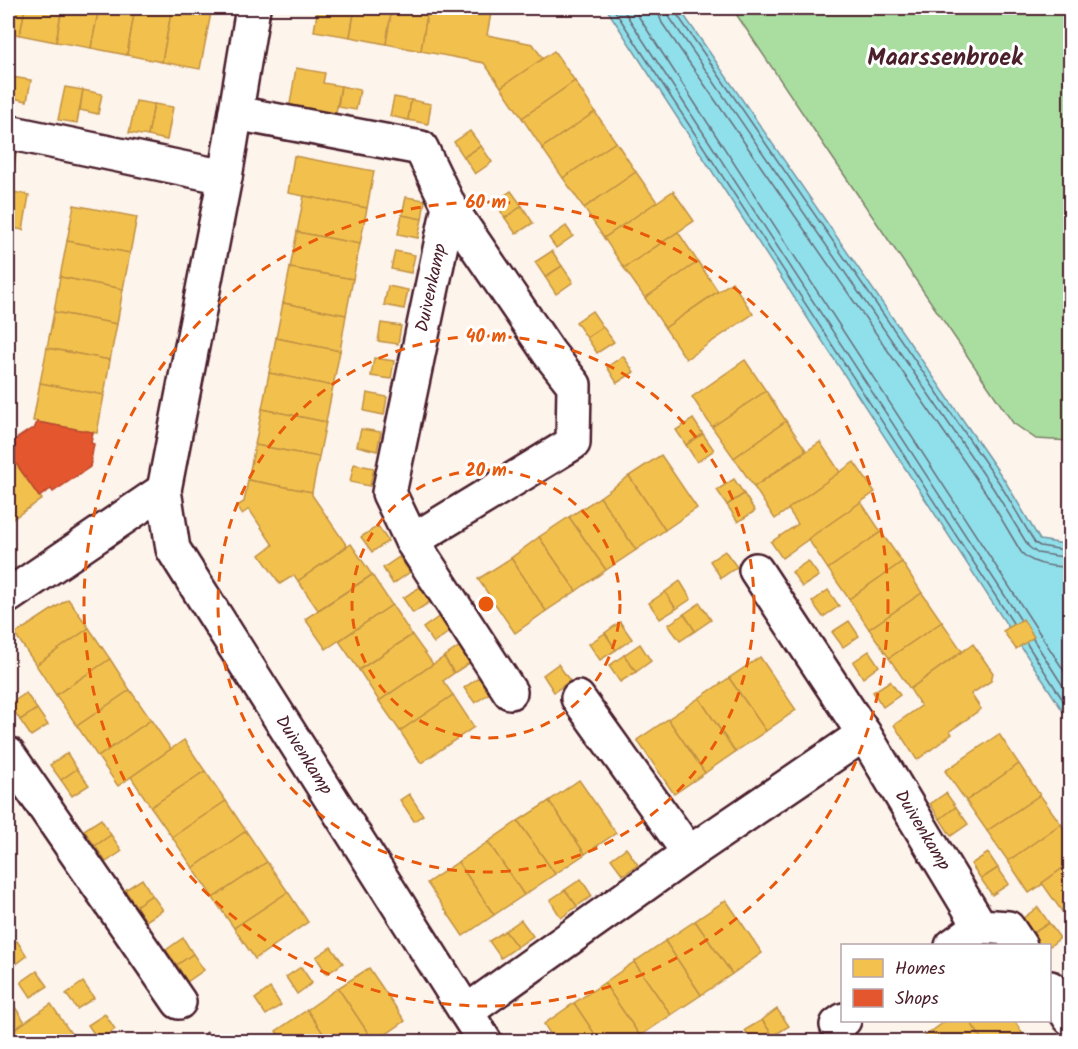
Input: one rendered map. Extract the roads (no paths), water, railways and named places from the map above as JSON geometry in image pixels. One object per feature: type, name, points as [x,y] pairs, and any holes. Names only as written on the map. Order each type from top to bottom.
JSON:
[{"type":"street","name":"Duivenkamp","points":[[253,8],[225,177],[164,490],[173,549],[485,1041]]},
{"type":"street","name":"Duivenkamp","points":[[236,112],[421,148],[449,206],[574,385],[573,444],[412,541]]},
{"type":"street","points":[[8,132],[225,177]]},
{"type":"street","name":"Duivenkamp","points":[[449,206],[389,494],[412,541],[510,692]]},
{"type":"street","points":[[8,596],[164,490]]},
{"type":"street","name":"Duivenkamp","points":[[756,570],[864,734],[980,926]]},
{"type":"street","points":[[578,698],[690,853]]},
{"type":"street","points":[[466,1012],[690,853],[864,734]]},
{"type":"street","points":[[8,754],[179,1002]]},
{"type":"street","points":[[953,944],[980,926],[1008,928],[1019,944]]},
{"type":"street","points":[[1051,988],[1071,1018]]},
{"type":"water","points":[[606,8],[679,8],[1005,481],[1040,540],[1070,545],[1070,722]]},
{"type":"district","name":"Maarssenbroek","points":[[945,58]]}]
